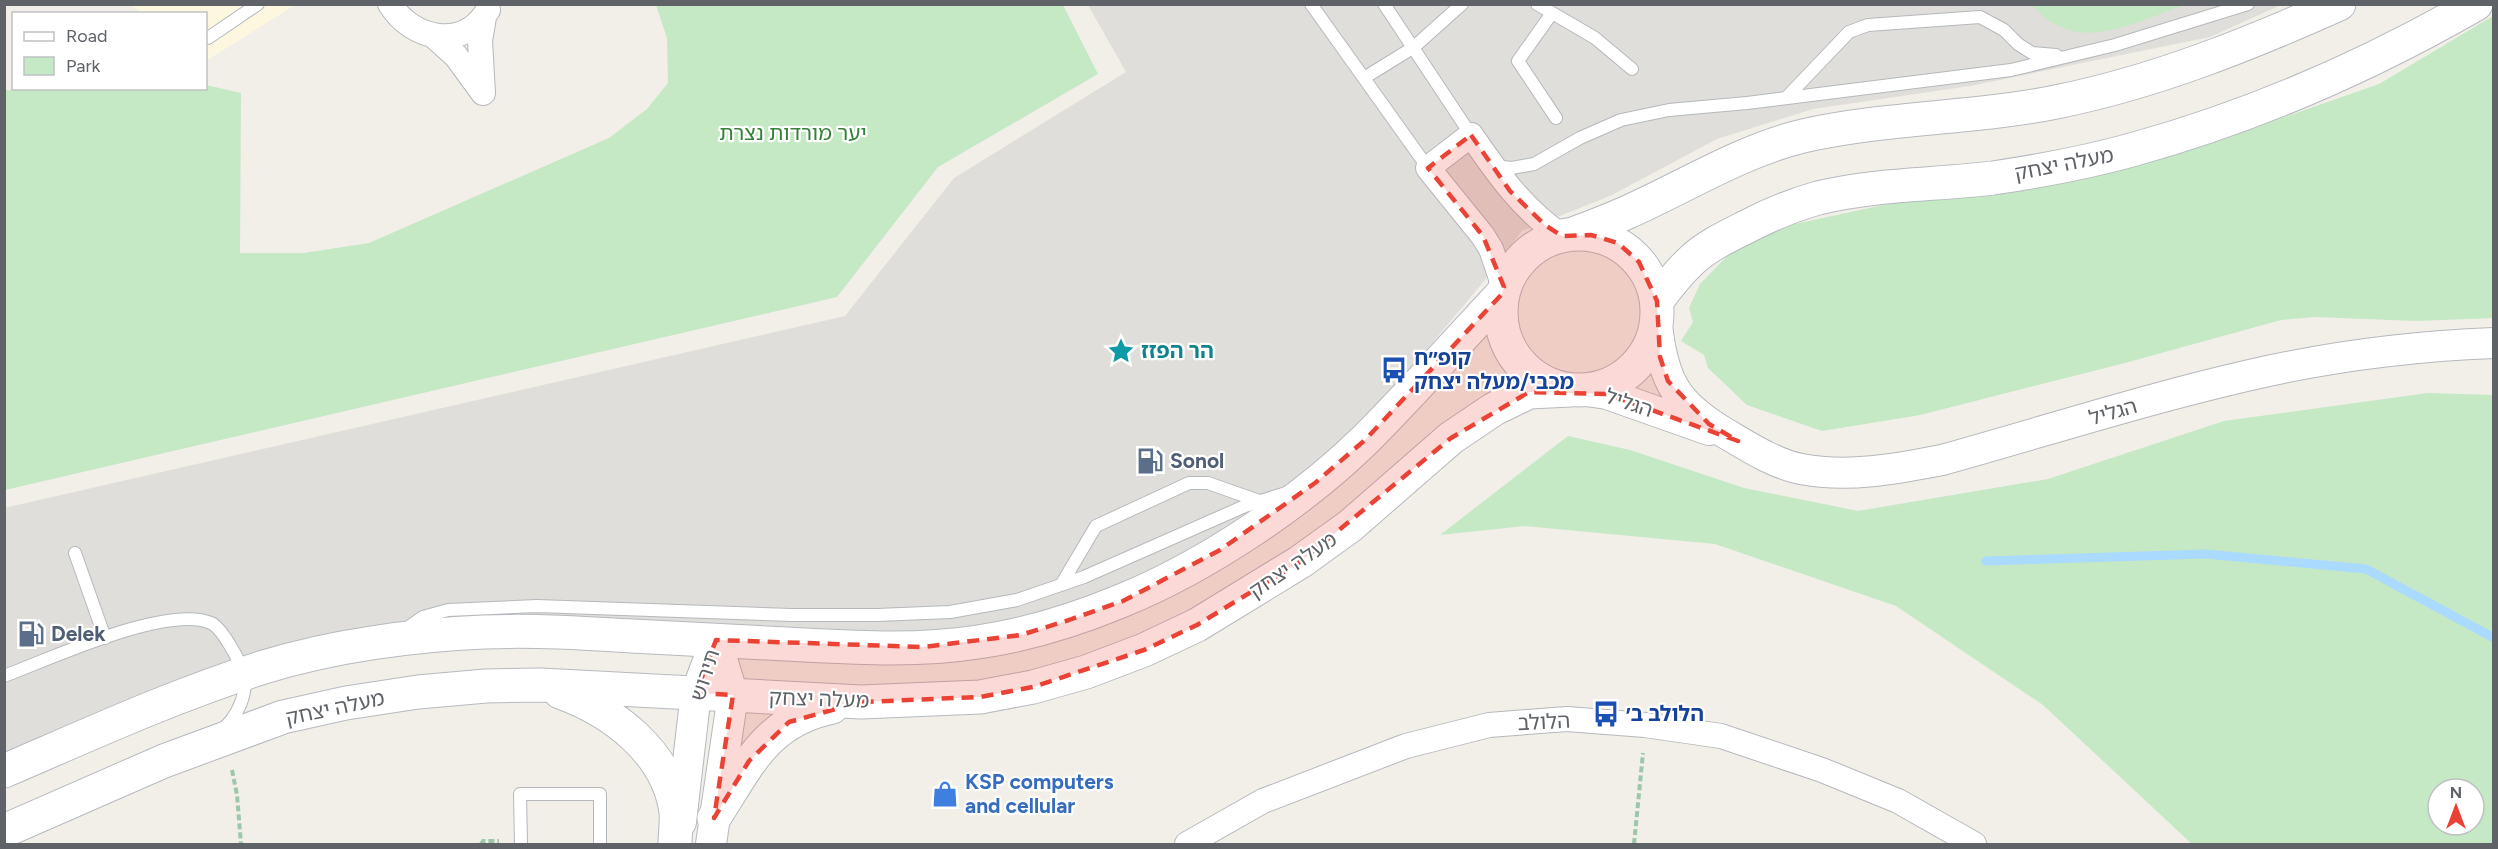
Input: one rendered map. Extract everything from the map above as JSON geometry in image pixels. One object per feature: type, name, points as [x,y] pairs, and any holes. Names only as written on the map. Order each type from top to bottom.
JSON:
[{"type":"main road","points":[[4,771],[143,711],[244,674],[291,660],[387,642],[483,632],[542,631],[862,648],[923,647],[974,643],[1021,634],[1069,620],[1123,600],[1172,577],[1269,518],[1315,483],[1365,440],[1503,290],[1510,274],[1526,254],[1540,244],[1627,213],[1767,147],[1848,128],[1986,114],[2116,88],[2177,70],[2256,41],[2339,4]]},
{"type":"main road","name":"מעלה יצחק","points":[[1657,313],[1676,276],[1694,258],[1724,238],[1789,207],[1818,198],[1857,192],[1994,177],[2068,165],[2133,150],[2197,131],[2280,100],[2367,62],[2476,4]]},
{"type":"main road","points":[[1503,290],[1501,325],[1512,354],[1524,369],[1546,384],[1579,390],[1609,385],[1634,369],[1648,350],[1657,313],[1653,285],[1644,267],[1625,249],[1602,237],[1568,235]]},
{"type":"main road","name":"מעלה יצחק","points":[[4,831],[210,743],[283,717],[346,703],[430,691],[486,686],[541,685],[861,702],[980,697],[1033,687],[1086,672],[1144,650],[1208,619],[1300,562],[1350,526],[1451,438],[1494,409],[1529,392],[1579,390]]},
{"type":"main road","points":[[541,685],[572,696],[605,714],[639,739],[657,761],[668,782],[676,812],[677,844]]},
{"type":"main road","points":[[712,831],[749,761],[766,741],[789,722],[818,710],[861,702]]},
{"type":"street","points":[[389,5],[402,21],[417,32],[435,37],[453,36],[471,29],[488,11]]},
{"type":"street","points":[[435,37],[456,56],[483,93],[480,41],[488,11]]},
{"type":"street","points":[[1503,290],[1491,249],[1484,236],[1428,168],[1471,135],[1526,208],[1568,235]]},
{"type":"street","name":"הגליל","points":[[1657,313],[1660,357],[1668,381],[1684,402],[1709,424],[1763,455],[1800,469],[1835,472],[1887,471],[1942,460],[2267,371],[2349,356],[2433,345],[2493,343]]},
{"type":"street","name":"הגליל","points":[[1579,390],[1607,394],[1738,441]]},
{"type":"street","name":"תירוש","points":[[677,844],[696,693],[716,640]]},
{"type":"street","name":"תירוש","points":[[712,831],[733,695],[716,640]]},
{"type":"street","name":"הלולב","points":[[1187,844],[1263,801],[1406,746],[1489,725],[1567,719],[1645,725],[1721,736],[1822,770],[1898,801],[1974,844]]},
{"type":"lane","points":[[208,38],[258,4]]},
{"type":"lane","points":[[1311,4],[1428,168]]},
{"type":"lane","points":[[1384,4],[1471,135]]},
{"type":"lane","points":[[1364,78],[1414,47],[1462,4]]},
{"type":"lane","points":[[1537,4],[1595,38],[1632,69]]},
{"type":"lane","points":[[1493,166],[1512,168],[1534,164],[1580,138],[1621,120],[1669,110],[2011,70],[2115,45],[2199,21],[2248,4]]},
{"type":"lane","points":[[1552,13],[1518,61],[1556,118]]},
{"type":"lane","points":[[1786,98],[1849,32],[1868,25],[1980,17],[2004,30],[2018,44],[2032,53],[2066,57]]},
{"type":"lane","points":[[1061,585],[1096,526],[1189,483],[1208,483],[1259,501]]},
{"type":"lane","points":[[387,642],[423,617],[448,610],[537,606],[791,615],[950,612],[1017,600],[1084,578],[1259,501],[1315,483]]},
{"type":"lane","points":[[75,553],[105,638]]},
{"type":"lane","points":[[4,676],[105,638],[164,620],[193,619],[212,623],[221,630],[244,674],[242,700],[235,715],[210,743]]},
{"type":"lane","points":[[521,844],[520,794],[600,794],[600,844]]},
{"type":"path","points":[[1634,844],[1645,725]]},
{"type":"path","points":[[210,743],[237,795],[241,844]]},
{"type":"highlighted area","points":[[1471,135],[1510,191],[1545,225],[1562,236],[1591,235],[1618,243],[1639,262],[1657,301],[1660,357],[1668,381],[1709,424],[1738,441],[1607,394],[1529,392],[1451,438],[1300,562],[1197,625],[1144,650],[1033,687],[980,697],[861,702],[789,722],[749,761],[714,818],[733,695],[696,693],[716,640],[923,647],[1021,635],[1123,601],[1220,550],[1315,483],[1365,440],[1502,294],[1504,287],[1483,236],[1428,168]]},
{"type":"shaded area","points":[[131,5],[295,5],[207,60],[207,12],[141,12]]},
{"type":"shaded area","points":[[1088,5],[2281,5],[2210,37],[1970,86],[1813,109],[1717,139],[1610,196],[1522,231],[1484,281],[1372,415],[1236,527],[1084,603],[958,638],[643,630],[471,611],[282,649],[5,754],[4,508],[845,316],[954,178],[1126,72]]},
{"type":"green space","name":"יער מורדות נצרת","points":[[656,5],[1063,5],[1098,74],[938,167],[837,297],[5,490],[5,90],[207,90],[207,85],[241,93],[240,253],[304,253],[369,243],[609,138],[647,109],[668,83],[667,38]]},
{"type":"green space","points":[[2032,5],[2185,5],[2125,27],[2086,33],[2067,29],[2049,21]]},
{"type":"green space","points":[[2493,16],[2493,318],[2416,321],[2315,317],[2281,320],[2125,363],[1920,415],[1822,431],[1747,405],[1708,368],[1704,355],[1681,341],[1693,322],[1689,308],[1700,284],[1736,247],[1795,224],[2273,121],[2379,84]]},
{"type":"green space","points":[[2428,393],[2493,395],[2493,844],[2192,844],[2043,705],[1896,606],[1715,544],[1525,526],[1440,535],[1568,436],[1630,450],[1744,488],[1858,511],[2048,479],[2224,421]]},
{"type":"waterway","points":[[1986,561],[2206,554],[2366,569],[2494,638]]},
{"type":"place","name":"הר הפזז","points":[[1121,351]]},
{"type":"place","name":"קופ״ח מכבי/מעלה יצחק","points":[[1394,370]]},
{"type":"place","name":"Sonol","points":[[1150,461]]},
{"type":"place","name":"Delek","points":[[31,634]]},
{"type":"place","name":"הלולב ב׳","points":[[1606,714]]},
{"type":"place","name":"KSP computers and cellular","points":[[945,794]]}]
